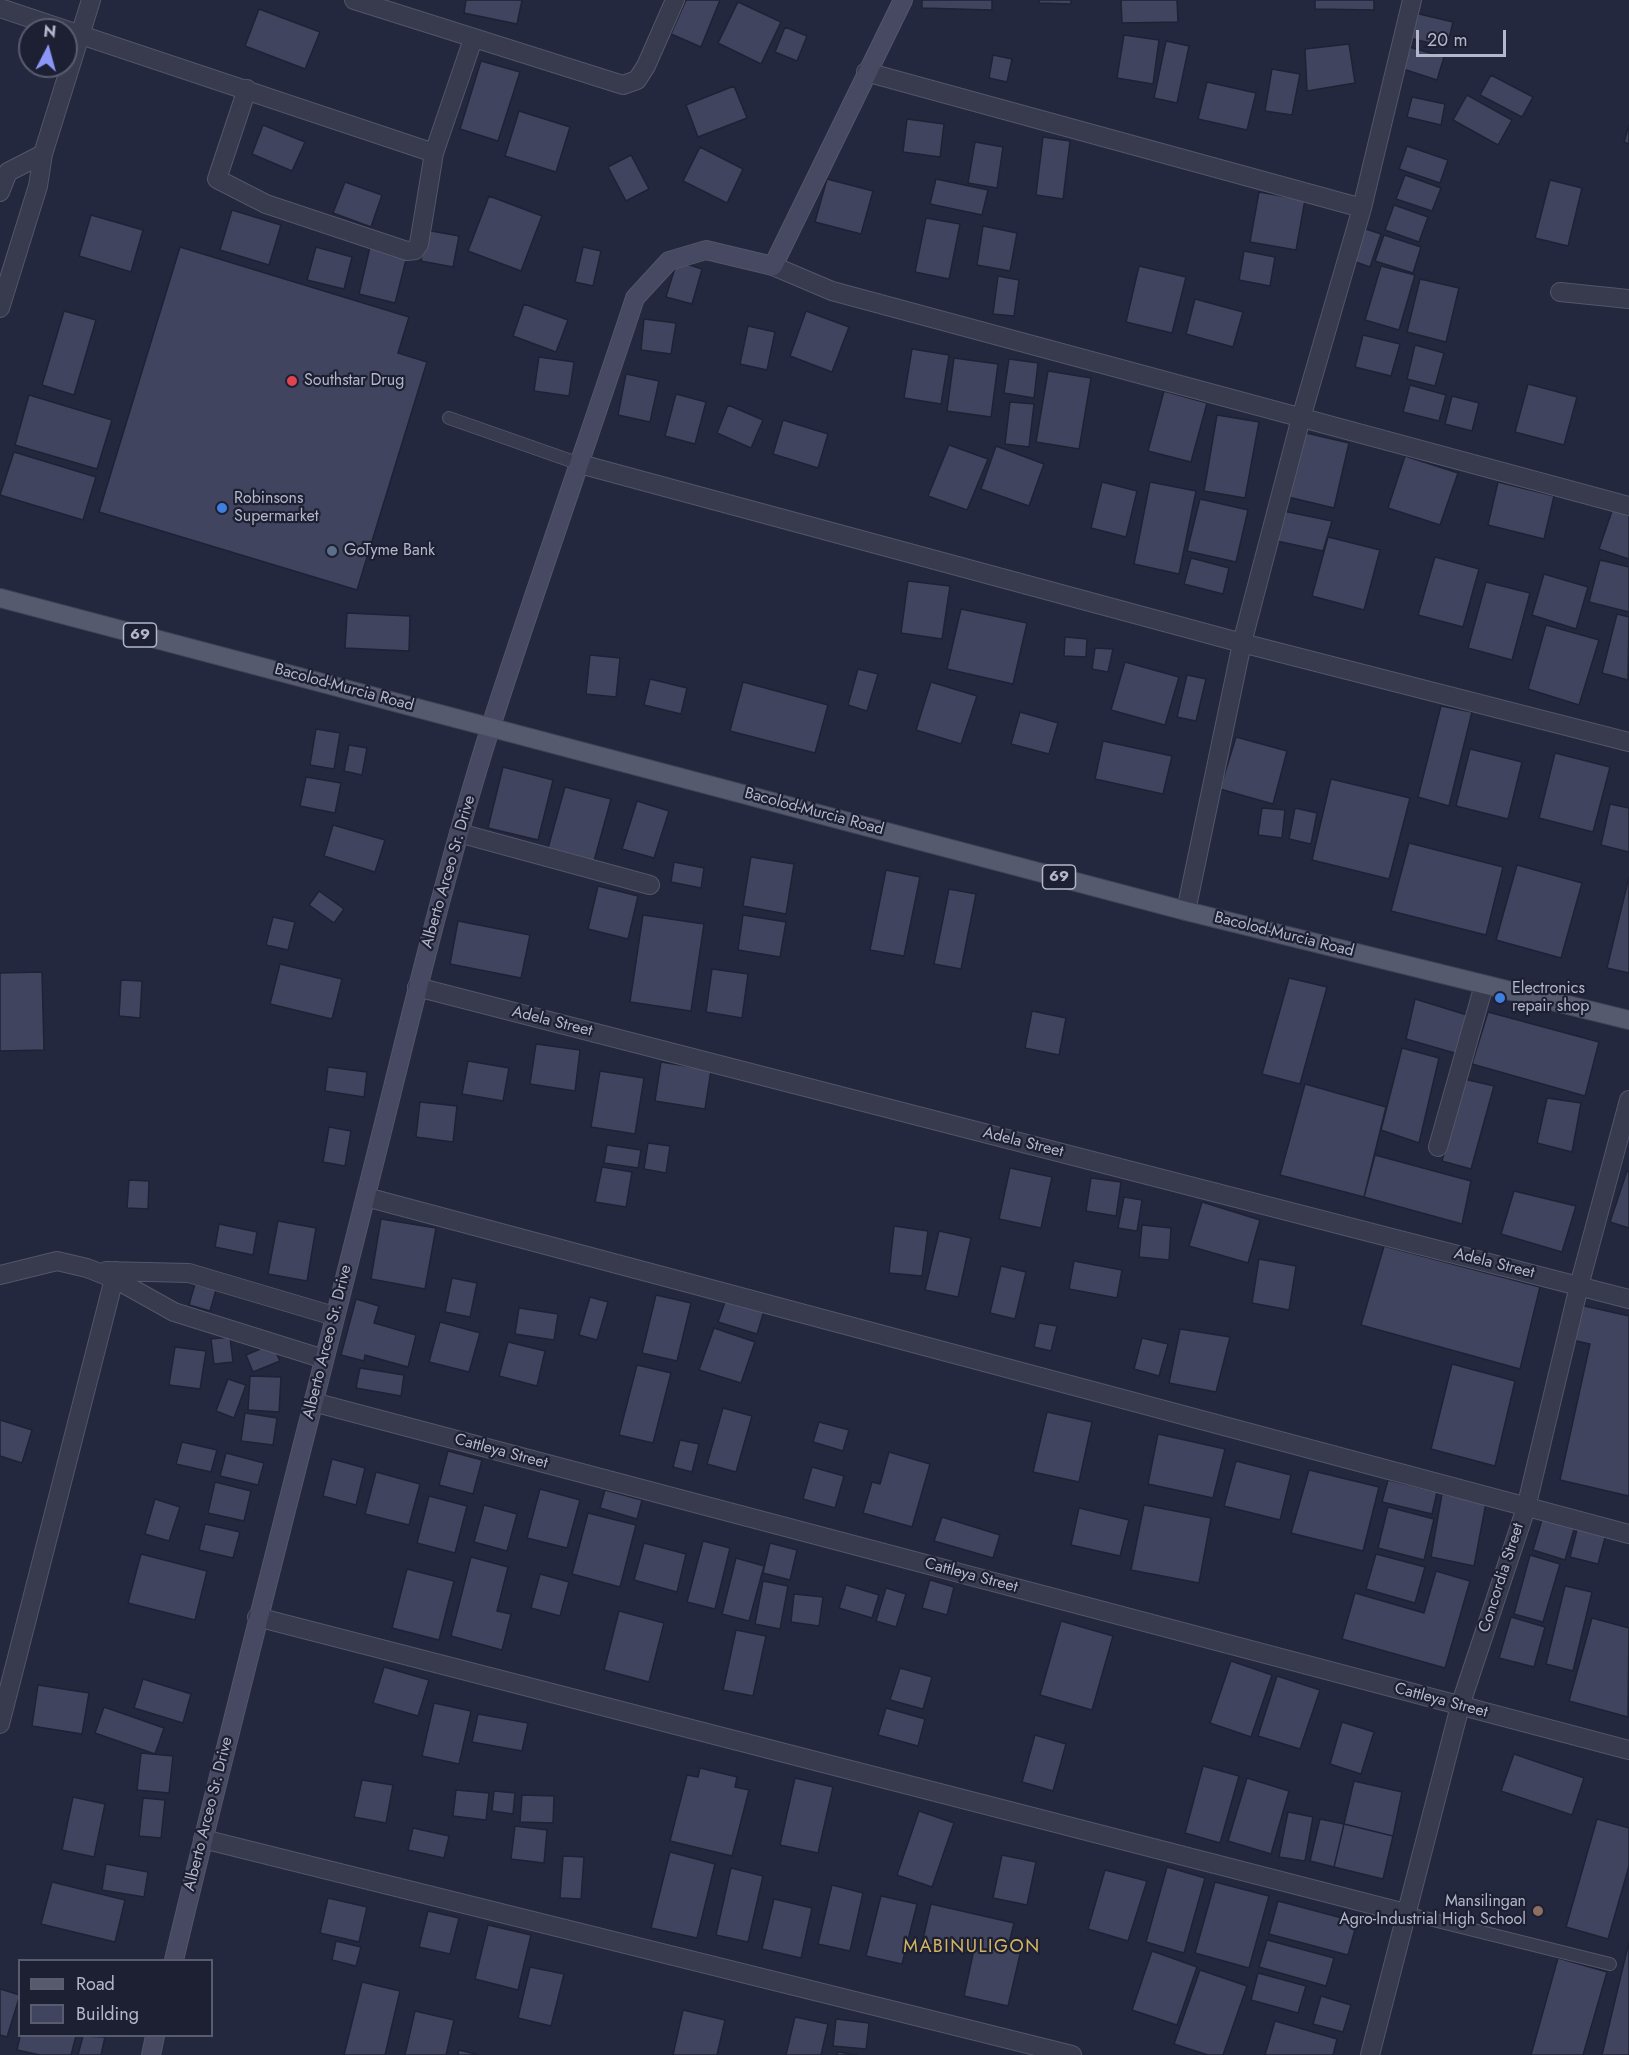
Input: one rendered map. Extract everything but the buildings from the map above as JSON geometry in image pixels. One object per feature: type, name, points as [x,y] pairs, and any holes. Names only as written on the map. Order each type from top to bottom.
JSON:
[{"type":"main road","name":"Bacolod-Murcia Road","points":[[0,598],[1185,911],[1629,1020]]},
{"type":"street","points":[[0,308],[8,258],[38,186],[43,154],[79,32],[91,0]]},
{"type":"street","points":[[354,0],[623,85],[637,80],[646,66],[675,0]]},
{"type":"street","points":[[903,0],[773,266],[832,291],[1629,507]]},
{"type":"street","points":[[1185,911],[1242,643],[1301,418],[1362,208],[1412,0]]},
{"type":"street","points":[[0,8],[79,32],[434,153]]},
{"type":"street","points":[[247,89],[217,179],[266,204],[407,251],[415,250],[419,244],[434,153],[473,39]]},
{"type":"street","points":[[866,72],[1362,208]]},
{"type":"street","points":[[0,192],[8,172],[43,154]]},
{"type":"street","name":"Alberto Arceo Sr. Drive","points":[[174,1959],[257,1617],[366,1197],[417,987],[459,833],[491,726],[635,298],[669,261],[706,250],[773,266]]},
{"type":"street","points":[[1560,292],[1629,299]]},
{"type":"street","points":[[580,464],[1242,643],[1629,742]]},
{"type":"street","points":[[459,833],[650,885]]},
{"type":"street","points":[[1438,1147],[1484,985]]},
{"type":"street","name":"Adela Street","points":[[417,987],[1629,1299]]},
{"type":"street","name":"Concordia Street","points":[[1370,2055],[1460,1706],[1526,1508],[1579,1286],[1629,1100]]},
{"type":"street","points":[[366,1197],[1629,1534]]},
{"type":"street","points":[[0,1275],[57,1261],[110,1274],[189,1273],[334,1316]]},
{"type":"street","points":[[110,1274],[174,1312],[324,1359]]},
{"type":"street","points":[[0,1724],[6,1678],[110,1274]]},
{"type":"street","name":"Cattleya Street","points":[[313,1402],[1629,1750]]},
{"type":"street","points":[[257,1617],[1405,1913]]},
{"type":"street","points":[[203,1839],[1072,2055]]},
{"type":"street","points":[[151,2055],[155,2037]]},
{"type":"lane","points":[[449,418],[580,464]]},
{"type":"lane","points":[[1405,1913],[1610,1964]]},
{"type":"place","name":"Southstar Drug","points":[[292,381]]},
{"type":"place","name":"Robinsons Supermarket","points":[[222,508]]},
{"type":"place","name":"GoTyme Bank","points":[[332,551]]},
{"type":"place","name":"Electronics repair shop","points":[[1500,998]]},
{"type":"place","name":"Mansilingan Agro-Industrial High School","points":[[1538,1911]]},
{"type":"district","name":"MABINULIGON","points":[[972,1948]]}]
